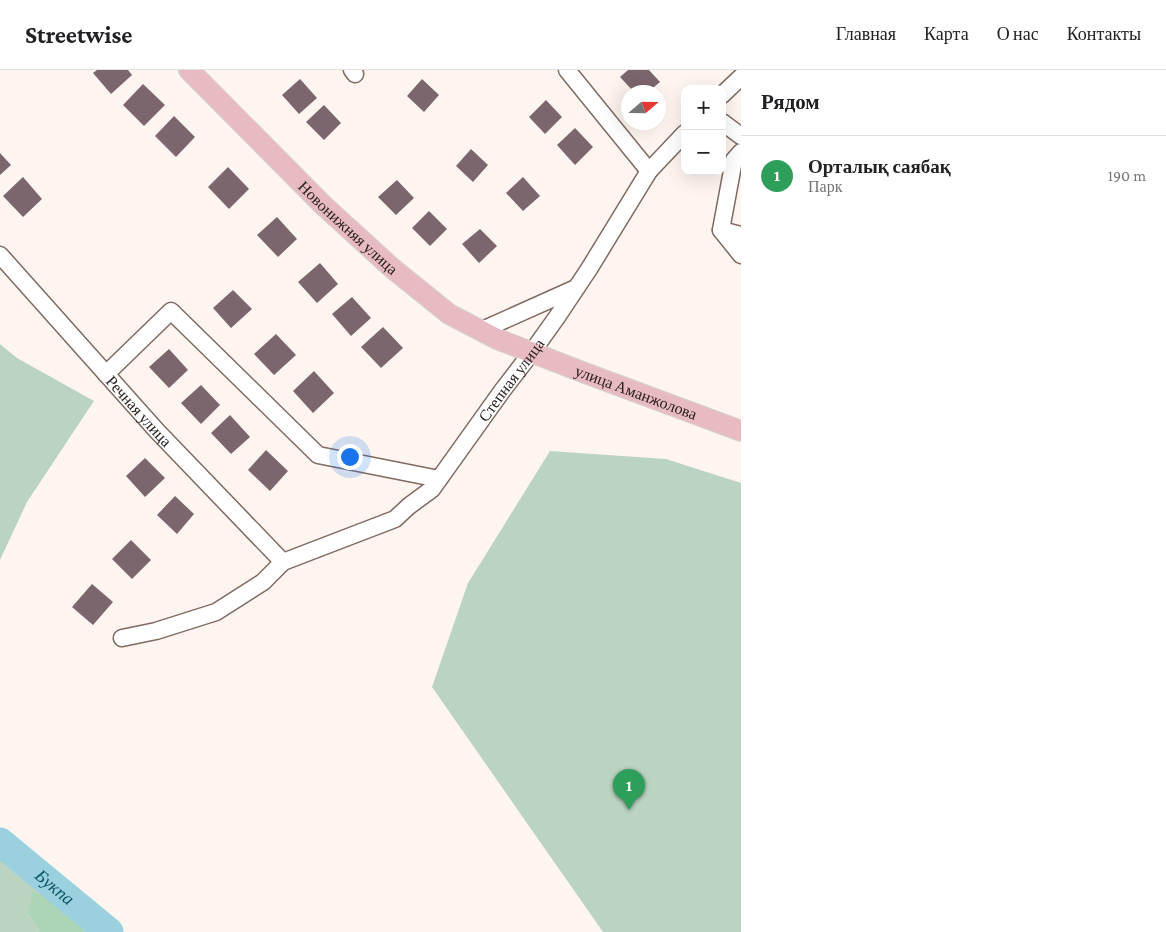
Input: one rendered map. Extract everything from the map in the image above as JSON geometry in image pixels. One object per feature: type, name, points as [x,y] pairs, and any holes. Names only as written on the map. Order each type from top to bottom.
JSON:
[{"type":"main road","name":"Новонижняя улица","points":[[189,70],[323,205],[392,268],[448,314],[497,339],[532,352]]},
{"type":"main road","name":"улица Аманжолова","points":[[532,352],[741,431]]},
{"type":"street","points":[[567,70],[649,171]]},
{"type":"street","points":[[726,91],[741,77]]},
{"type":"street","points":[[726,125],[741,136]]},
{"type":"street","name":"Степная улица","points":[[283,562],[395,519],[432,489],[532,352],[576,288],[649,171],[681,137]]},
{"type":"street","points":[[741,152],[734,160],[721,230],[741,255]]},
{"type":"street","points":[[721,230],[741,235]]},
{"type":"street","name":"Речная улица","points":[[0,255],[157,431],[283,562]]},
{"type":"street","points":[[480,331],[576,288]]},
{"type":"street","points":[[106,374],[170,311],[318,455],[439,479]]},
{"type":"street","points":[[122,638],[156,631],[216,612],[263,582],[283,562]]},
{"type":"green space","points":[[0,344],[17,358],[94,401],[27,502],[0,560]]},
{"type":"green space","points":[[550,451],[666,459],[741,483],[741,932],[603,932],[432,687],[468,583]]},
{"type":"green space","points":[[0,853],[56,902],[32,892],[27,913],[40,932],[0,932]]},
{"type":"green space","points":[[32,891],[56,902],[86,932],[40,932],[27,913]]},
{"type":"building","points":[[97,70],[128,70],[132,75],[111,94],[93,73]]},
{"type":"building","points":[[628,70],[649,70],[660,82],[656,85],[627,85],[620,77]]},
{"type":"building","points":[[300,79],[317,98],[299,114],[282,95]]},
{"type":"building","points":[[422,79],[439,95],[424,112],[407,96]]},
{"type":"building","points":[[143,84],[165,105],[144,126],[123,105]]},
{"type":"building","points":[[546,100],[562,117],[545,134],[529,117]]},
{"type":"building","points":[[324,105],[341,123],[324,140],[306,122]]},
{"type":"building","points":[[174,116],[195,137],[176,157],[155,136]]},
{"type":"building","points":[[575,128],[593,147],[575,165],[557,145]]},
{"type":"building","points":[[471,149],[488,165],[473,182],[456,166]]},
{"type":"building","points":[[0,153],[11,165],[0,175]]},
{"type":"building","points":[[228,167],[249,189],[229,209],[208,187]]},
{"type":"building","points":[[23,177],[42,199],[23,217],[3,196]]},
{"type":"building","points":[[523,177],[540,196],[523,211],[506,193]]},
{"type":"building","points":[[397,180],[414,198],[396,215],[378,197]]},
{"type":"building","points":[[429,211],[447,229],[430,246],[412,228]]},
{"type":"building","points":[[277,217],[297,239],[278,257],[257,235]]},
{"type":"building","points":[[480,229],[497,246],[479,263],[462,244]]},
{"type":"building","points":[[320,263],[338,284],[317,303],[298,282]]},
{"type":"building","points":[[233,290],[252,309],[231,328],[213,308]]},
{"type":"building","points":[[352,297],[371,318],[351,336],[332,314]]},
{"type":"building","points":[[383,327],[403,348],[381,368],[361,347]]},
{"type":"building","points":[[276,334],[296,355],[274,375],[254,354]]},
{"type":"building","points":[[169,349],[188,370],[169,388],[149,367]]},
{"type":"building","points":[[314,371],[334,393],[313,413],[293,391]]},
{"type":"building","points":[[201,385],[220,405],[201,424],[181,403]]},
{"type":"building","points":[[230,415],[250,437],[231,454],[211,433]]},
{"type":"building","points":[[266,450],[288,471],[270,491],[248,470]]},
{"type":"building","points":[[145,458],[165,478],[145,497],[126,476]]},
{"type":"building","points":[[175,496],[194,514],[177,534],[157,515]]},
{"type":"building","points":[[131,540],[151,560],[132,579],[112,559]]},
{"type":"building","points":[[92,584],[113,602],[93,625],[72,607]]},
{"type":"waterway","name":"Букпа","points":[[0,842],[109,932]]},
{"type":"place","name":"Орталық саябақ","points":[[629,810]]}]
